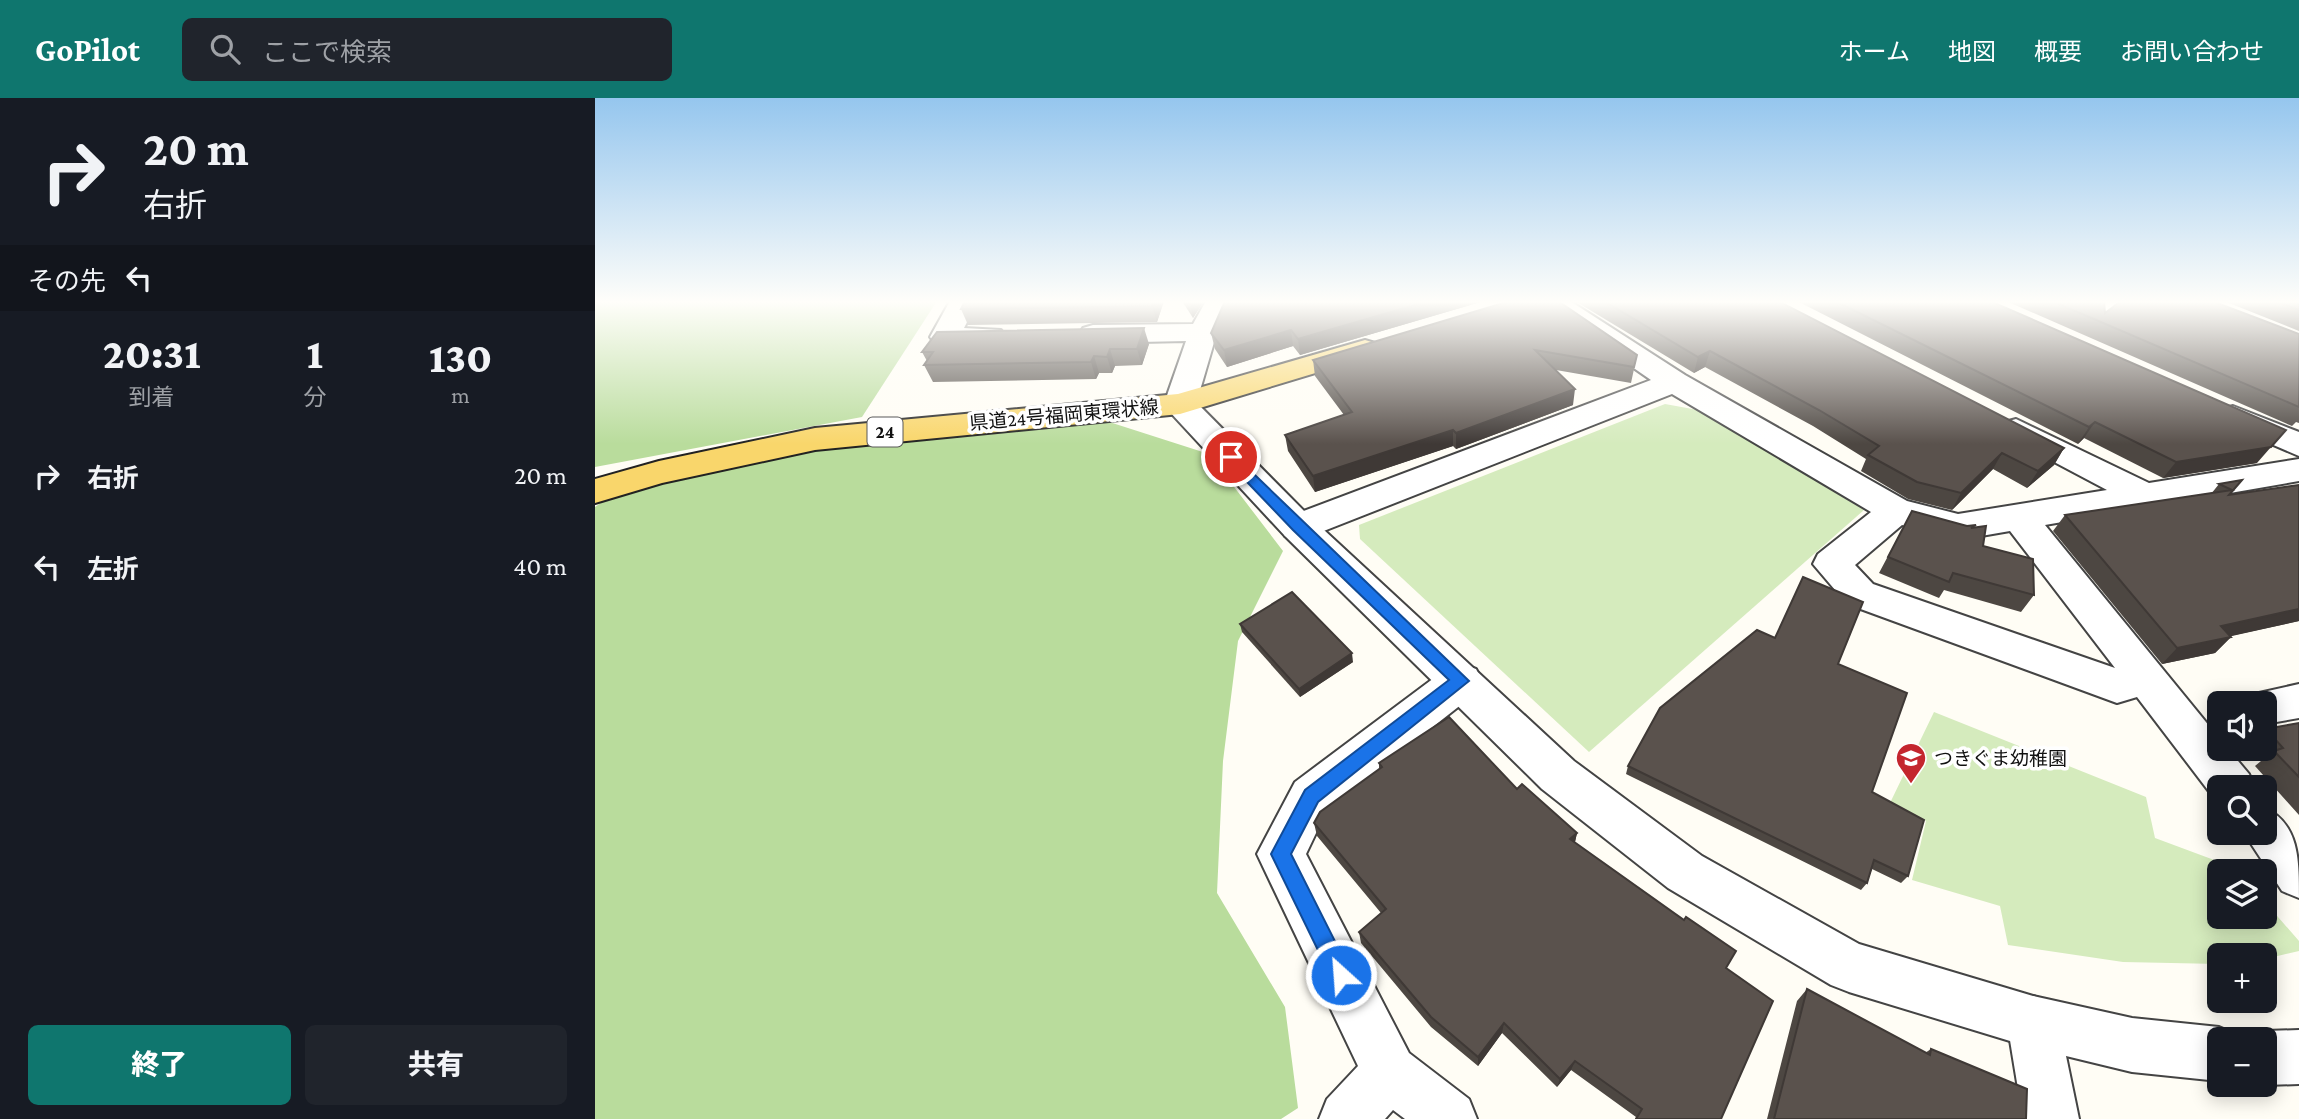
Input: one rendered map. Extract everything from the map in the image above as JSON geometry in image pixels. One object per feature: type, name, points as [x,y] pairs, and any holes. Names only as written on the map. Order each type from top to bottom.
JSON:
[{"type":"main road","name":"県道24号福岡東環状線","points":[[595,491],[659,472],[815,439],[1180,404],[1366,349]]},
{"type":"street","points":[[1198,349],[1180,404],[1298,527],[1559,775],[1685,872],[1849,967],[2033,1022],[2132,1045],[2207,1053]]},
{"type":"street","points":[[1623,349],[1674,382],[1896,511],[1958,527],[2299,470]]},
{"type":"street","points":[[1298,527],[1674,382]]},
{"type":"street","points":[[2212,406],[2299,445]]},
{"type":"street","points":[[1986,414],[2144,495]]},
{"type":"street","points":[[1896,511],[1831,564],[1860,594],[2117,685],[2147,677]]},
{"type":"street","points":[[2018,516],[2147,677],[2201,719],[2227,775]]},
{"type":"street","points":[[1449,1119],[1390,1072],[1281,854],[1311,796],[1461,681]]},
{"type":"street","points":[[2277,705],[2299,701]]},
{"type":"street","points":[[2277,845],[2299,874]]},
{"type":"street","points":[[2033,1022],[2051,1119]]},
{"type":"street","points":[[2277,1058],[2299,1057]]},
{"type":"street","points":[[1347,1119],[1390,1072]]},
{"type":"green space","points":[[595,349],[906,349],[862,417],[595,467]]},
{"type":"green space","points":[[1665,404],[1698,410],[1864,510],[1589,752],[1360,539],[1359,525]]},
{"type":"green space","points":[[1075,411],[1209,454],[1283,551],[1238,641],[1223,761],[1217,893],[1285,1007],[1298,1108],[1281,1119],[595,1119],[595,507],[654,466]]},
{"type":"green space","points":[[1934,712],[2146,797],[2155,838],[2211,859],[2207,859],[2207,929],[2277,929],[2277,916],[2299,941],[2299,951],[2277,956],[2277,943],[2207,943],[2207,964],[2123,962],[2008,945],[2000,906],[1912,880],[1926,821],[1890,803]]},
{"type":"building","points":[[925,349],[1137,349],[1110,349],[1107,357],[1094,356],[1091,362],[924,365],[933,352],[922,352]]},
{"type":"building","points":[[1351,349],[1628,349],[1637,355],[1634,367],[1535,350],[1575,389],[1456,433],[1453,430],[1313,476],[1285,435],[1352,412],[1313,360]]},
{"type":"building","points":[[1684,349],[1871,349],[2064,448],[2038,471],[2002,453],[1961,493],[1917,482],[1868,455],[1879,446],[1710,351],[1698,357]]},
{"type":"building","points":[[1931,349],[2099,349],[2286,430],[2271,447],[2176,462],[2095,422],[2089,427]]},
{"type":"building","points":[[2163,349],[2299,349],[2299,407]]},
{"type":"building","points":[[2242,480],[2229,495],[2299,485],[2299,609],[2221,626],[2231,637],[2177,648],[2065,515],[2232,490],[2219,484]]},
{"type":"building","points":[[1912,511],[1967,526],[1976,525],[1971,528],[1986,526],[1983,546],[2033,559],[2034,595],[1953,573],[1949,582],[1888,557]]},
{"type":"building","points":[[1803,577],[1863,602],[1838,664],[1907,693],[1872,792],[1924,820],[1908,876],[1874,860],[1867,883],[1628,766],[1660,708],[1757,630],[1775,638]]},
{"type":"building","points":[[1292,592],[1352,653],[1299,689],[1240,624]]},
{"type":"building","points":[[1449,717],[1517,789],[1522,784],[1577,833],[1570,839],[1684,920],[1686,917],[1736,951],[1726,968],[1773,1001],[1721,1119],[1636,1119],[1642,1109],[1575,1061],[1560,1079],[1504,1023],[1478,1057],[1431,1017],[1359,932],[1386,909],[1314,823],[1320,812],[1382,767],[1379,763]]},
{"type":"building","points":[[2299,723],[2299,777],[2277,754],[2277,750],[2283,748],[2277,741],[2277,727]]},
{"type":"building","points":[[1807,989],[1930,1055],[1931,1049],[2027,1089],[2026,1119],[1774,1119]]},
{"type":"place","name":"つきぐま幼稚園","points":[[1911,785]]},
{"type":"route","points":[[1231,457],[1298,527],[1461,681],[1311,796],[1281,854],[1341,975]]}]
